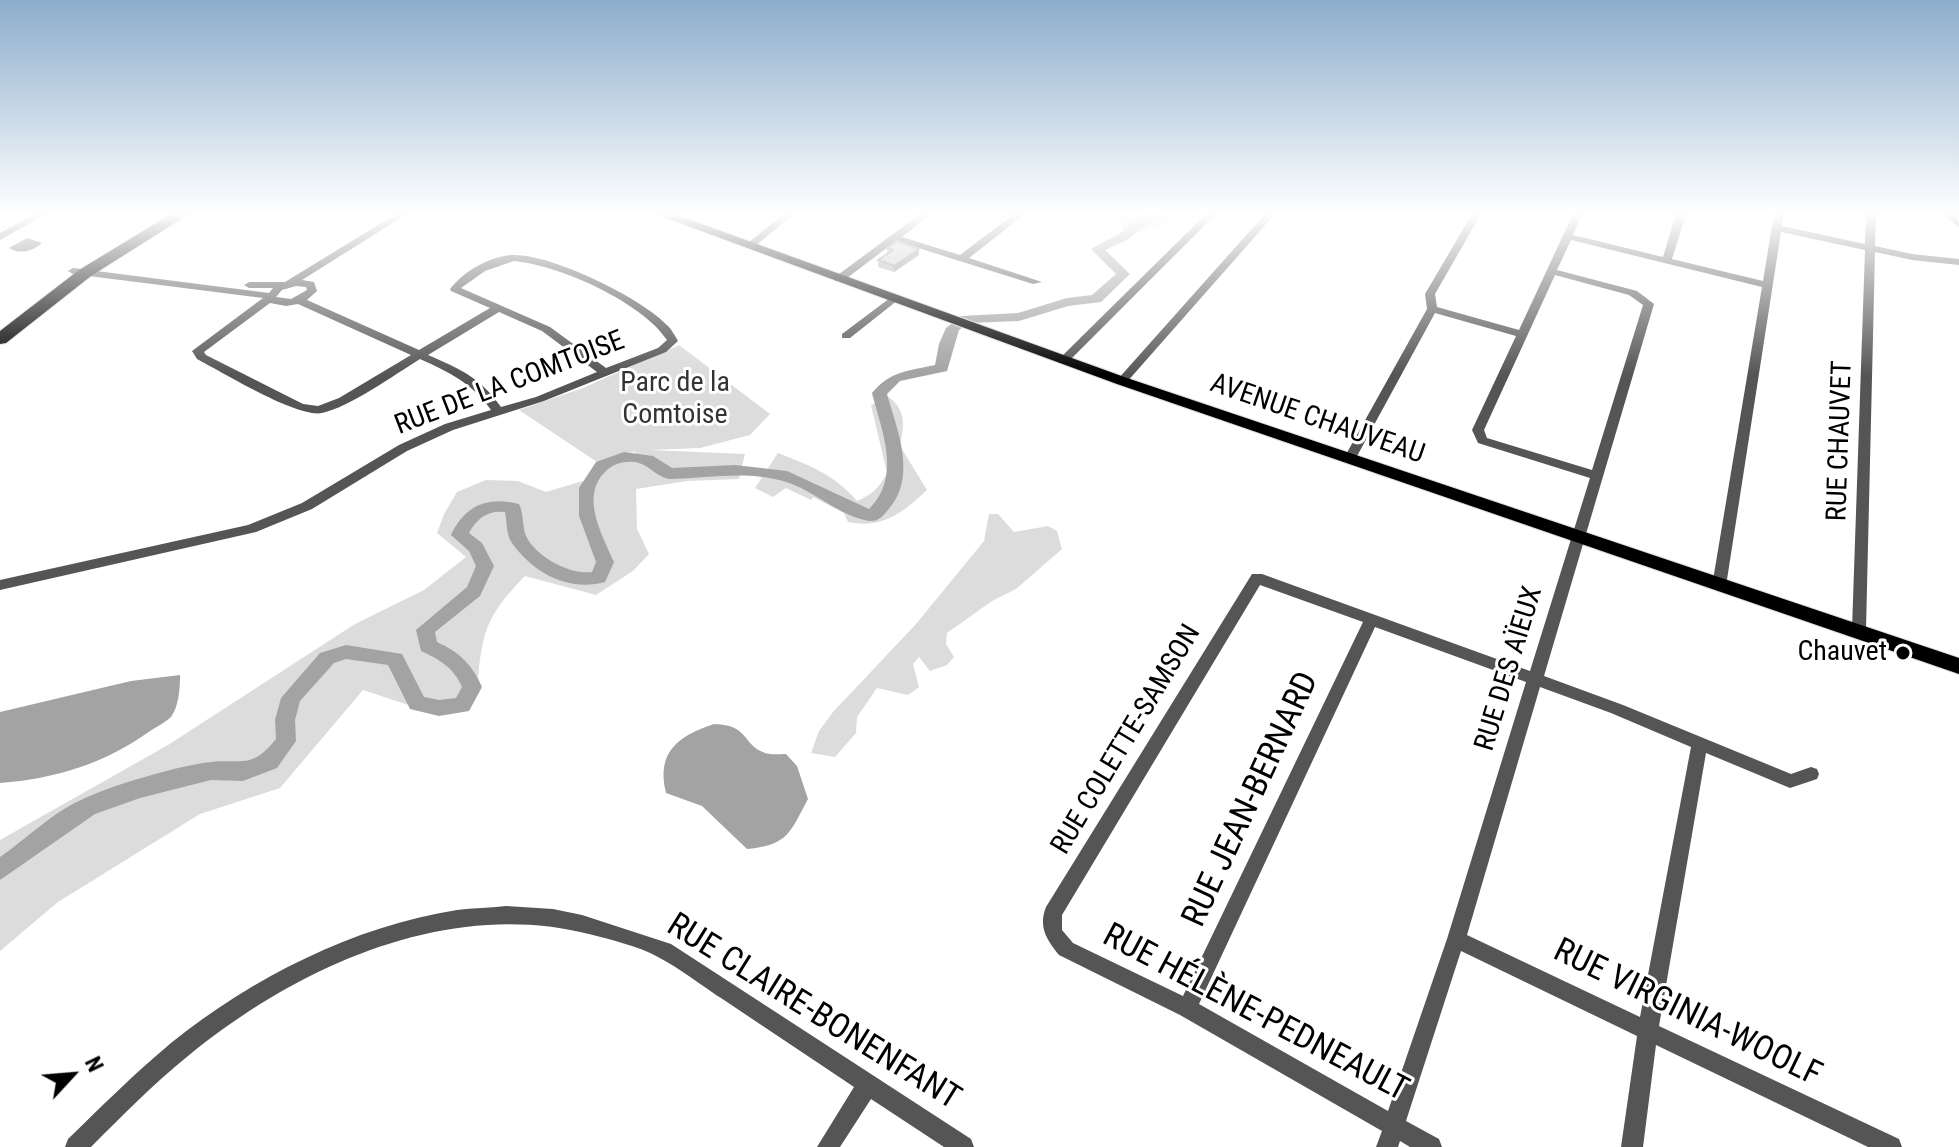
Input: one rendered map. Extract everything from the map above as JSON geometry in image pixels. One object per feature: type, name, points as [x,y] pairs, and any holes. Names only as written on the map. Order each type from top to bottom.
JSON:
[{"type":"highway","points":[[0,322],[86,268]]},
{"type":"highway","points":[[0,339],[87,268]]},
{"type":"main road","name":"AVENUE CHAUVEAU","points":[[809,268],[1063,361],[1959,666]]},
{"type":"street","points":[[318,268],[286,284],[206,344],[198,351],[201,357],[300,407],[319,410],[343,400],[497,309],[546,329],[605,373]]},
{"type":"street","points":[[242,320],[282,303],[298,300],[326,268]]},
{"type":"street","name":"RUE DE LA COMTOISE","points":[[487,268],[460,282],[455,289],[497,309]]},
{"type":"street","name":"RUE DE LA COMTOISE","points":[[0,585],[251,529],[307,506],[403,448],[449,427],[540,399],[662,350],[673,341],[670,331],[631,301],[550,268]]},
{"type":"street","points":[[839,279],[855,268]]},
{"type":"street","points":[[992,268],[1037,282]]},
{"type":"street","points":[[1063,361],[1158,268]]},
{"type":"street","points":[[1122,381],[1223,268]]},
{"type":"street","points":[[1350,458],[1432,309],[1430,294],[1446,268]]},
{"type":"street","points":[[1553,268],[1478,430],[1482,440],[1595,475]]},
{"type":"street","points":[[1697,268],[1767,285]]},
{"type":"street","points":[[1719,586],[1770,268]]},
{"type":"street","name":"RUE CHAUVET","points":[[1862,634],[1859,629],[1870,268]]},
{"type":"street","name":"RUE DES AÏEUX","points":[[1387,1147],[1456,939],[1649,304],[1633,293],[1551,271]]},
{"type":"street","points":[[79,272],[270,297],[282,303]]},
{"type":"street","points":[[125,277],[286,284],[310,289],[323,310]]},
{"type":"street","points":[[846,336],[894,298]]},
{"type":"street","points":[[298,300],[464,375],[485,393],[498,412]]},
{"type":"street","points":[[1432,309],[1522,334]]},
{"type":"street","name":"RUE COLETTE-SAMSON","points":[[1053,923],[1257,578],[1372,618]]},
{"type":"street","points":[[1372,618],[1700,743],[1790,781],[1811,774]]},
{"type":"street","name":"RUE JEAN-BERNARD","points":[[1187,1008],[1372,618]]},
{"type":"street","points":[[1632,1147],[1648,1030],[1700,743]]},
{"type":"street","name":"RUE CLAIRE-BONENFANT","points":[[76,1147],[196,1036],[273,987],[354,947],[420,925],[486,916],[550,918],[608,929],[664,950],[713,979],[963,1147]]},
{"type":"street","name":"RUE HÉLÈNE-PEDNEAULT","points":[[1053,923],[1066,949],[1187,1008],[1431,1147]]},
{"type":"street","name":"RUE VIRGINIA-WOOLF","points":[[1456,939],[1891,1147]]},
{"type":"street","points":[[828,1147],[868,1085]]},
{"type":"green space","name":"Parc de la Comtoise","points":[[679,345],[770,414],[750,435],[700,448],[649,450],[745,454],[739,479],[687,481],[636,489],[637,529],[649,554],[633,571],[596,595],[525,576],[493,616],[481,655],[477,691],[436,714],[363,690],[280,788],[200,814],[58,902],[0,951],[0,840],[168,745],[355,624],[424,590],[466,557],[437,533],[457,492],[486,480],[518,481],[546,492],[593,478],[637,452],[622,453],[597,462],[519,410],[583,388]]},
{"type":"green space","points":[[889,397],[899,408],[903,419],[900,446],[927,490],[909,506],[882,521],[860,524],[848,522],[844,513],[813,497],[811,500],[786,488],[773,497],[755,488],[778,453],[831,478],[857,501],[871,493],[887,473],[871,405]]},
{"type":"green space","points":[[989,514],[998,514],[1014,532],[1048,526],[1057,531],[1062,549],[1016,589],[992,601],[947,633],[946,644],[954,657],[947,665],[930,671],[919,657],[913,664],[919,687],[908,695],[877,688],[857,717],[856,733],[835,757],[811,753],[819,731],[833,712],[916,624],[984,541]]},
{"type":"shaded area","points":[[180,675],[174,713],[133,742],[79,768],[40,778],[0,783],[0,712],[131,681]]},
{"type":"shaded area","points":[[714,724],[734,728],[765,753],[786,754],[797,766],[808,799],[792,828],[780,840],[747,849],[702,806],[666,793],[664,767],[667,756],[680,740]]},
{"type":"waterway","points":[[0,870],[87,807],[140,789],[211,771],[243,772],[270,762],[286,741],[285,720],[291,698],[327,658],[346,652],[395,659],[417,703],[439,708],[462,705],[472,687],[465,672],[455,661],[428,646],[425,630],[474,591],[485,566],[476,547],[460,535],[474,514],[488,507],[513,508],[518,539],[549,569],[578,580],[599,577],[605,562],[588,516],[587,488],[602,466],[624,457],[648,460],[669,474],[735,470],[787,477],[872,516],[885,503],[893,489],[896,474],[893,442],[879,393],[895,378],[942,368],[946,344],[953,328],[966,319],[1019,317],[1067,302],[1096,299],[1124,274],[1117,268]]},
{"type":"place","name":"Chauvet","points":[[1903,653]]}]
